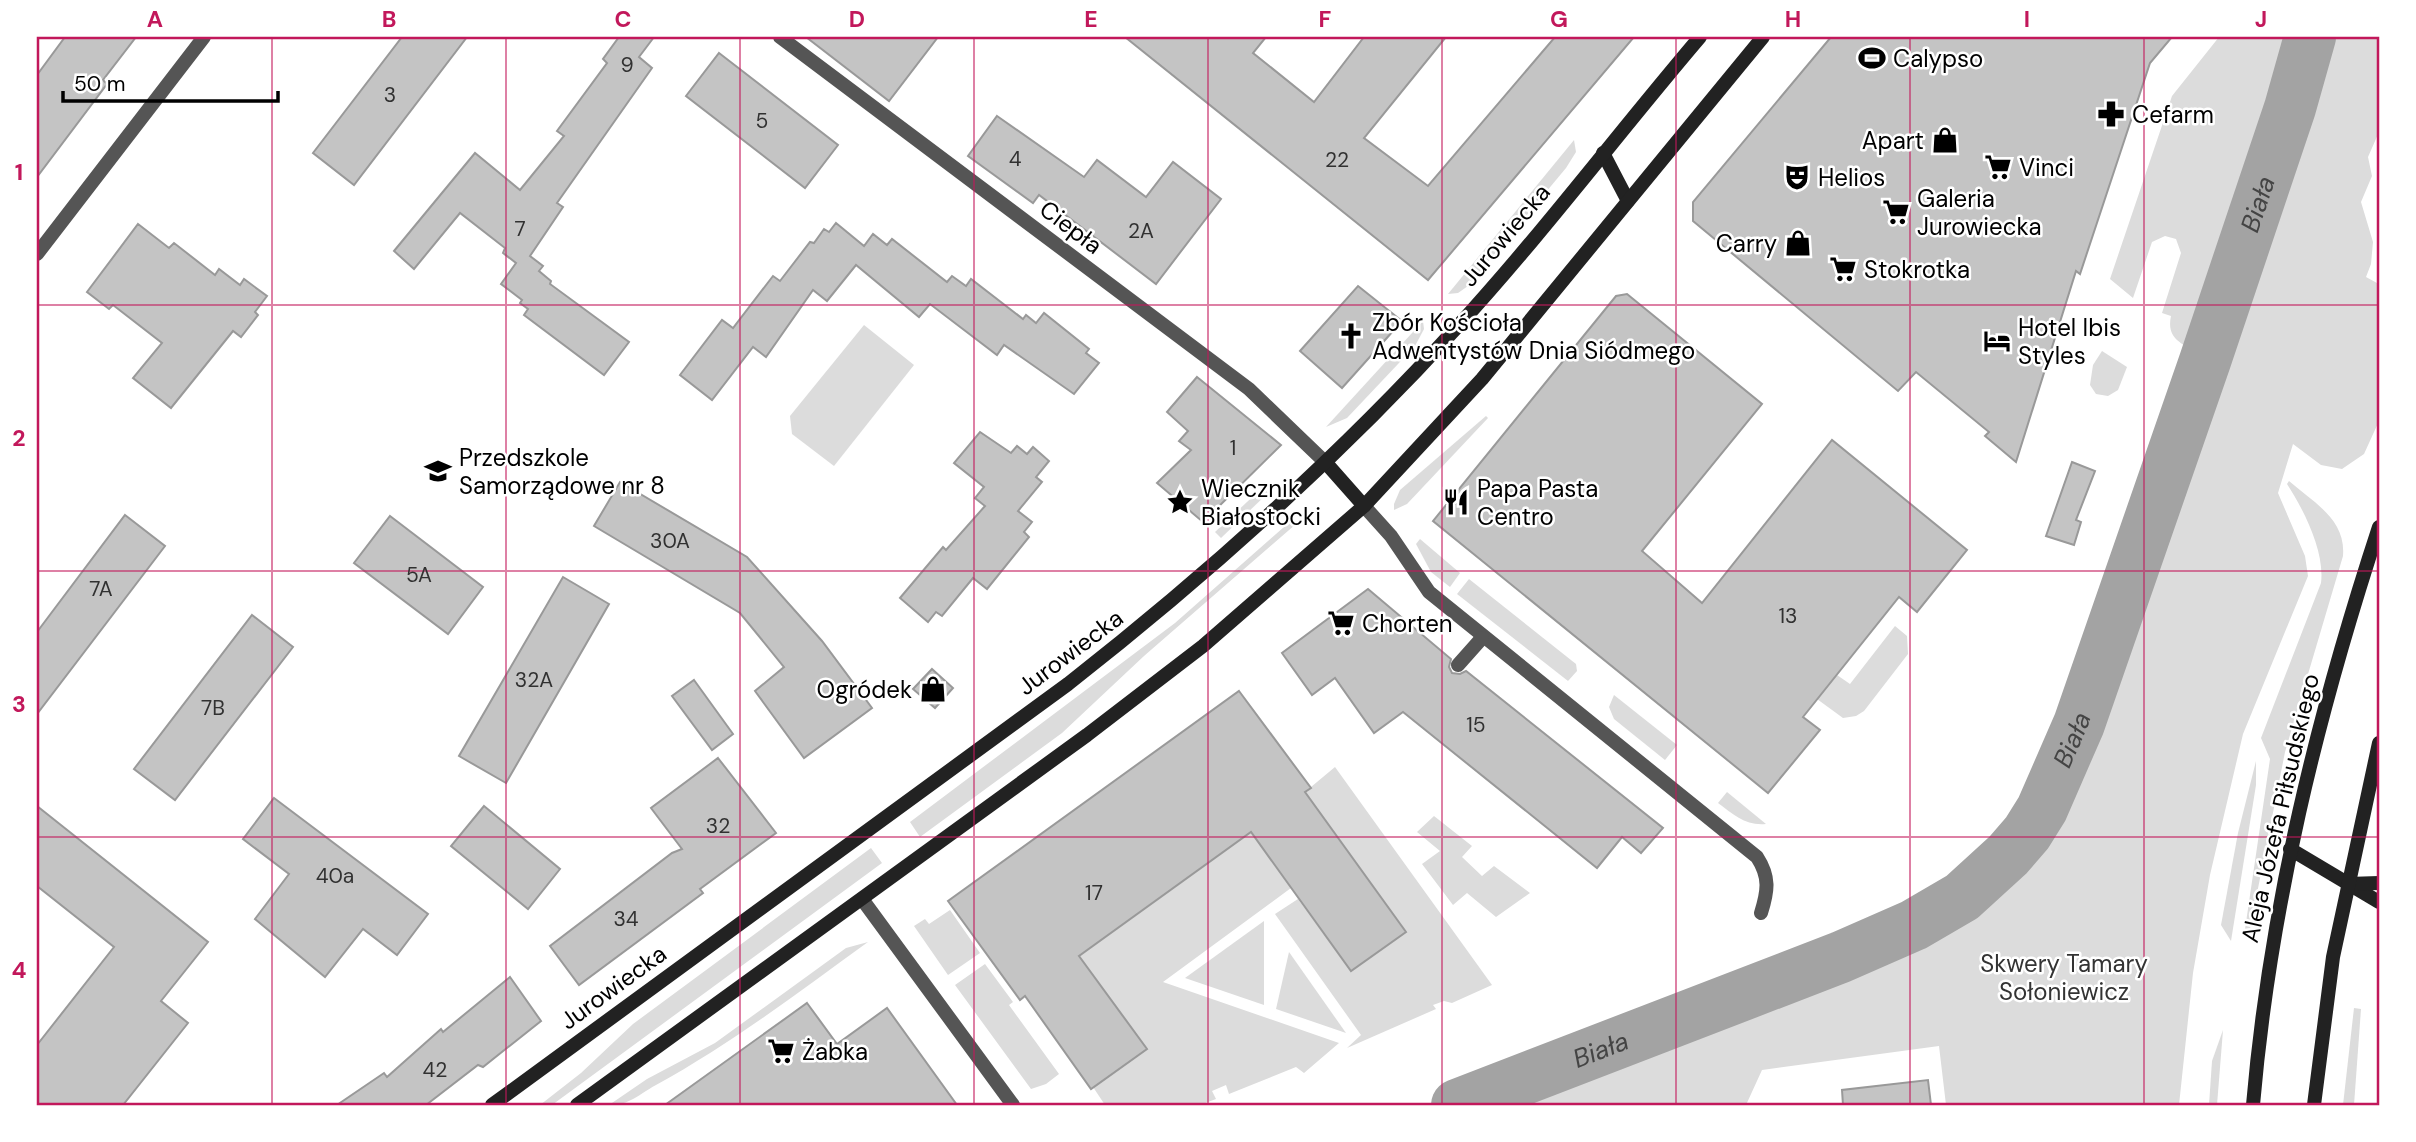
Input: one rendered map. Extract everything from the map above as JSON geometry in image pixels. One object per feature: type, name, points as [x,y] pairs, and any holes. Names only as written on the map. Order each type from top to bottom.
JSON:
[{"type":"street","points":[[37,254],[204,37]]},
{"type":"street","name":"Ciepła","points":[[779,37],[1249,389],[1326,463]]},
{"type":"street","name":"Jurowiecka","points":[[492,1105],[1068,684],[1148,621],[1291,497],[1457,327],[1700,37]]},
{"type":"street","points":[[577,1105],[862,899],[1203,646],[1364,506],[1444,424],[1725,87],[1759,38]]},
{"type":"street","points":[[1603,153],[1628,201]]},
{"type":"street","points":[[1326,463],[1391,536],[1429,592],[1482,638],[1757,857],[1765,870],[1769,888],[1761,913]]},
{"type":"street","name":"Aleja Józefa Piłsudskiego","points":[[2253,1105],[2270,953],[2290,849],[2319,725],[2379,527]]},
{"type":"street","points":[[1458,665],[1482,638]]},
{"type":"street","points":[[2314,1105],[2325,1011],[2346,884],[2379,743]]},
{"type":"street","points":[[2290,849],[2379,902]]},
{"type":"street","points":[[2346,884],[2379,883]]},
{"type":"street","points":[[862,899],[1013,1105]]},
{"type":"green space","points":[[2219,37],[2299,37],[2271,100],[2199,354],[2177,340],[2171,330],[2171,316],[2162,313],[2181,253],[2176,239],[2165,236],[2152,242],[2133,298],[2110,279],[2172,96]]},
{"type":"green space","name":"Skwery Tamary Sołoniewicz","points":[[2321,37],[2379,37],[2379,132],[2368,157],[2372,176],[2361,202],[2373,242],[2371,264],[2366,277],[2377,283],[2379,279],[2379,421],[2364,454],[2342,469],[2321,465],[2293,444],[2278,493],[2305,556],[2308,576],[2243,734],[2210,875],[2193,973],[2179,1105],[1946,1105],[1939,1046],[1762,1070],[1746,1105],[1459,1105],[1914,925],[1976,884],[2016,847],[2043,807],[2079,724],[2299,107]]},
{"type":"green space","points":[[1574,140],[1576,152],[1566,168],[1468,286],[1458,293],[1448,294]]},
{"type":"green space","points":[[1423,321],[1424,329],[1415,346],[1347,418],[1326,427]]},
{"type":"green space","points":[[864,325],[914,365],[834,466],[792,434],[790,416]]},
{"type":"green space","points":[[2102,351],[2127,367],[2118,390],[2108,396],[2096,394],[2090,385],[2093,365]]},
{"type":"green space","points":[[1486,416],[1488,418],[1407,504],[1394,510],[1400,490]]},
{"type":"green space","points":[[2289,481],[2334,522],[2343,543],[2343,556],[2285,752],[2248,939],[2244,936],[2270,759],[2261,738],[2321,583],[2320,558],[2316,545],[2300,506],[2287,484]]},
{"type":"green space","points":[[1263,487],[1268,493],[1221,538],[1215,532]]},
{"type":"green space","points":[[1292,520],[1296,524],[1144,656],[1062,733],[920,837],[910,822],[1175,623]]},
{"type":"green space","points":[[1420,539],[1460,573],[1450,587],[1431,572],[1416,544]]},
{"type":"green space","points":[[1469,579],[1576,664],[1577,671],[1568,681],[1457,594]]},
{"type":"green space","points":[[1895,626],[1907,636],[1908,654],[1864,711],[1856,716],[1843,718],[1817,699],[1837,675],[1850,684]]},
{"type":"green space","points":[[1614,695],[1677,745],[1665,760],[1614,719],[1609,707]]},
{"type":"green space","points":[[2256,761],[2256,785],[2231,941],[2221,925],[2238,833]]},
{"type":"green space","points":[[1335,767],[1492,985],[1452,1003],[1444,1001],[1433,1005],[1436,1009],[1347,1048],[1361,1035],[1275,914],[1298,899],[1351,971],[1406,932],[1305,792]]},
{"type":"green space","points":[[1727,792],[1766,824],[1746,821],[1718,803]]},
{"type":"green space","points":[[1434,816],[1472,846],[1462,857],[1482,876],[1494,866],[1530,893],[1496,917],[1467,893],[1453,905],[1422,864],[1440,851],[1417,832]]},
{"type":"green space","points":[[1251,832],[1291,888],[1163,982],[1339,1043],[1304,1073],[1296,1067],[1229,1094],[1226,1085],[1212,1091],[1216,1099],[1200,1105],[1105,1105],[1093,1087],[1147,1049],[1079,956]]},
{"type":"green space","points":[[871,848],[882,863],[552,1105],[540,1105],[581,1073],[633,1024]]},
{"type":"green space","points":[[950,910],[980,953],[948,975],[914,926],[925,919],[929,924]]},
{"type":"green space","points":[[1264,921],[1264,1005],[1185,978]]},
{"type":"green space","points":[[868,942],[711,1052],[634,1099],[609,1105],[647,1079],[715,1043],[846,948]]},
{"type":"green space","points":[[1289,952],[1346,1033],[1276,1009]]},
{"type":"green space","points":[[985,964],[1013,1002],[1009,1005],[1059,1074],[1046,1084],[1031,1089],[955,985]]},
{"type":"green space","points":[[2354,1008],[2361,1009],[2354,1105],[2343,1105]]},
{"type":"green space","points":[[2223,1030],[2217,1105],[2209,1105],[2212,1061]]},
{"type":"building","points":[[65,37],[136,37],[103,80],[107,84],[37,177],[37,75]]},
{"type":"building","points":[[402,37],[467,37],[354,185],[313,153]]},
{"type":"building","points":[[619,37],[654,37],[639,57],[652,68],[557,203],[563,207],[530,256],[543,266],[539,271],[551,281],[550,284],[629,342],[604,375],[524,315],[528,309],[520,303],[522,300],[501,284],[516,263],[503,253],[505,248],[460,213],[414,269],[394,251],[475,153],[520,190],[564,136],[557,131],[607,63],[603,59]]},
{"type":"building","points":[[806,37],[938,37],[889,101]]},
{"type":"building","points":[[1125,37],[1266,37],[1253,53],[1314,102],[1364,37],[1446,37],[1364,138],[1428,186],[1555,37],[1634,37],[1428,280]]},
{"type":"building","name":"Galeria Jurowiecka","points":[[1831,37],[2172,37],[2150,63],[2080,274],[2076,271],[2016,462],[1985,436],[1989,432],[1916,372],[1898,391],[1693,221],[1693,202]]},
{"type":"building","points":[[719,53],[838,145],[805,188],[686,96]]},
{"type":"building","points":[[997,116],[1084,177],[1097,160],[1146,197],[1173,162],[1221,199],[1156,284],[1039,195],[1033,203],[968,156]]},
{"type":"building","points":[[836,223],[864,246],[873,234],[887,245],[892,239],[947,282],[952,276],[966,286],[971,279],[1023,319],[1026,315],[1036,323],[1044,313],[1089,349],[1086,353],[1099,363],[1074,394],[1004,345],[997,355],[930,304],[919,317],[856,265],[827,301],[813,290],[766,357],[753,347],[712,400],[680,375],[722,320],[733,328],[773,276],[780,281],[810,242],[814,243],[824,229],[829,232]]},
{"type":"building","points":[[138,224],[169,248],[174,243],[215,275],[219,269],[240,285],[244,279],[267,296],[255,312],[258,315],[241,337],[233,331],[171,408],[133,378],[162,343],[113,305],[109,309],[87,292]]},
{"type":"building","name":"Zbór Kościoła Adwentystów Dnia Siódmego","points":[[1358,286],[1402,321],[1342,388],[1300,351]]},
{"type":"building","points":[[1627,294],[1762,404],[1642,551],[1702,603],[1832,440],[1967,550],[1917,612],[1899,597],[1803,717],[1820,730],[1768,793],[1433,521],[1616,296]]},
{"type":"building","points":[[1197,377],[1281,445],[1203,522],[1157,483],[1191,450],[1179,441],[1188,431],[1167,412]]},
{"type":"building","points":[[980,432],[1011,453],[1017,446],[1027,454],[1033,447],[1049,461],[1036,477],[1042,482],[1018,511],[1032,522],[1024,532],[1029,537],[987,589],[973,578],[942,616],[936,612],[928,622],[900,598],[943,547],[946,550],[985,506],[975,498],[984,487],[954,463]]},
{"type":"building","points":[[2072,462],[2095,471],[2076,520],[2081,522],[2074,545],[2046,536]]},
{"type":"building","points":[[620,482],[747,557],[822,641],[872,708],[804,758],[755,691],[784,667],[740,613],[594,526]]},
{"type":"building","points":[[125,515],[165,546],[37,714],[37,632]]},
{"type":"building","points":[[390,516],[483,587],[448,634],[354,563]]},
{"type":"building","points":[[563,577],[609,604],[506,783],[459,756]]},
{"type":"building","points":[[1368,589],[1451,659],[1449,667],[1452,673],[1460,674],[1466,671],[1663,828],[1641,853],[1622,837],[1597,868],[1403,712],[1374,733],[1335,678],[1312,695],[1282,653]]},
{"type":"building","points":[[252,615],[293,647],[175,800],[134,769]]},
{"type":"building","name":"Ogródek","points":[[932,669],[953,688],[935,708],[913,689]]},
{"type":"building","points":[[694,680],[733,734],[712,750],[672,696]]},
{"type":"building","points":[[1239,691],[1311,788],[1305,792],[1406,932],[1351,971],[1251,832],[1079,956],[1147,1049],[1091,1089],[1025,996],[1020,1000],[948,901]]},
{"type":"building","points":[[718,758],[776,833],[700,889],[703,893],[579,985],[550,946],[672,853],[682,849],[651,808]]},
{"type":"building","points":[[274,798],[428,914],[397,955],[363,929],[325,977],[255,919],[289,874],[243,839]]},
{"type":"building","points":[[37,806],[208,942],[161,1001],[188,1023],[123,1105],[37,1105],[37,1045],[114,947],[37,886]]},
{"type":"building","points":[[484,806],[560,869],[528,909],[451,846]]},
{"type":"building","points":[[510,977],[541,1021],[483,1067],[478,1065],[426,1105],[337,1105],[384,1073],[387,1077],[441,1029],[443,1032]]},
{"type":"building","points":[[807,1003],[837,1044],[887,1008],[957,1105],[665,1105]]},
{"type":"building","points":[[1928,1080],[1931,1105],[1843,1105],[1842,1090]]},
{"type":"waterway","name":"Biała","points":[[1457,1105],[1841,957],[1914,925],[1962,897],[2008,855],[2027,833],[2042,809],[2079,724],[2205,361],[2290,108],[2310,37]]},
{"type":"place","name":"Calypso","points":[[1872,58]]},
{"type":"place","name":"Cefarm","points":[[2111,114]]},
{"type":"place","name":"Apart","points":[[1945,140]]},
{"type":"place","name":"Vinci","points":[[1998,167]]},
{"type":"place","name":"Helios","points":[[1797,177]]},
{"type":"place","name":"Galeria Jurowiecka","points":[[1896,212]]},
{"type":"place","name":"Carry","points":[[1798,243]]},
{"type":"place","name":"Stokrotka","points":[[1843,269]]},
{"type":"place","name":"Zbór Kościoła Adwentystów Dnia Siódmego","points":[[1351,336]]},
{"type":"place","name":"Hotel Ibis Styles","points":[[1997,341]]},
{"type":"place","name":"Przedszkole Samorządowe nr 8","points":[[438,471]]},
{"type":"place","name":"Wiecznik Białostocki","points":[[1180,502]]},
{"type":"place","name":"Papa Pasta Centro","points":[[1456,502]]},
{"type":"place","name":"Chorten","points":[[1341,623]]},
{"type":"place","name":"Ogródek","points":[[933,689]]},
{"type":"place","name":"Żabka","points":[[781,1051]]}]
